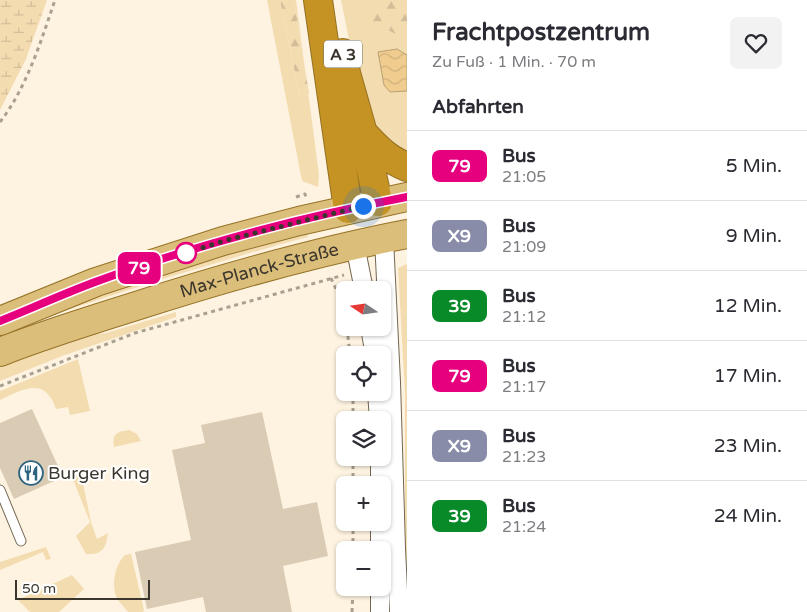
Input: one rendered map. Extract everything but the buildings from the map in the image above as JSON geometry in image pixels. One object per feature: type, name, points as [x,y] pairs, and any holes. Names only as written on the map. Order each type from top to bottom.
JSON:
[{"type":"highway","points":[[318,0],[348,209]]},
{"type":"highway","name":"A 3","points":[[333,0],[346,73],[364,133],[378,202]]},
{"type":"highway","name":"A 3","points":[[364,133],[378,150],[392,161],[407,167]]},
{"type":"main road","name":"Max-Planck-Straße","points":[[0,321],[96,282],[223,241],[348,209],[407,197]]},
{"type":"main road","points":[[378,202],[396,236]]},
{"type":"main road","points":[[348,209],[358,257]]},
{"type":"main road","name":"Max-Planck-Straße","points":[[0,352],[158,298],[239,274],[358,257],[396,236]]},
{"type":"street","points":[[396,236],[392,382],[399,612]]},
{"type":"street","points":[[358,257],[362,281]]},
{"type":"street","points":[[380,596],[380,612]]},
{"type":"lane","points":[[0,490],[4,509],[22,541]]},
{"type":"path","points":[[0,122],[11,108],[37,52],[55,0]]},
{"type":"path","points":[[0,386],[135,333],[331,278],[358,257]]},
{"type":"path","points":[[331,278],[336,289]]},
{"type":"path","points":[[352,612],[353,596]]},
{"type":"green space","points":[[0,0],[47,0],[26,59],[0,110]]},
{"type":"green space","points":[[267,0],[280,0],[300,97],[308,94],[319,175],[318,187],[302,181]]},
{"type":"green space","points":[[280,0],[294,0],[309,94],[300,97]]},
{"type":"green space","points":[[294,0],[296,0],[305,71]]},
{"type":"green space","points":[[341,0],[407,0],[407,161],[377,135],[355,69]]},
{"type":"green space","points":[[368,0],[407,0],[407,40],[371,21]]},
{"type":"green space","points":[[305,229],[308,237],[163,279],[19,326],[160,272]]},
{"type":"green space","points":[[407,264],[407,602],[405,393],[398,268]]},
{"type":"green space","points":[[176,312],[176,317],[62,356],[0,381],[0,367],[85,335],[106,333]]},
{"type":"green space","points":[[78,359],[90,411],[70,415],[68,407],[56,409],[46,392],[32,388],[17,392],[0,400],[0,391]]},
{"type":"green space","points":[[129,430],[137,434],[141,441],[114,447],[114,436]]},
{"type":"green space","points":[[81,474],[91,522],[97,539],[108,533],[102,550],[91,554],[86,554],[76,536],[90,522],[72,477]]},
{"type":"green space","points":[[46,547],[51,559],[46,560],[43,552],[0,570],[0,562]]},
{"type":"green space","points":[[131,554],[143,612],[128,612],[118,600],[114,589],[116,570],[125,555]]},
{"type":"green space","points":[[72,575],[84,589],[59,612],[30,612],[18,600]]},
{"type":"water","points":[[397,49],[407,55],[407,91],[390,92],[384,85],[378,52]]},
{"type":"bus line","name":"79","points":[[0,321],[96,282],[223,241],[348,209],[407,197]]},
{"type":"place","name":"Burger King","points":[[31,473]]},
{"type":"route","points":[[186,253],[223,241],[363,206]]}]
